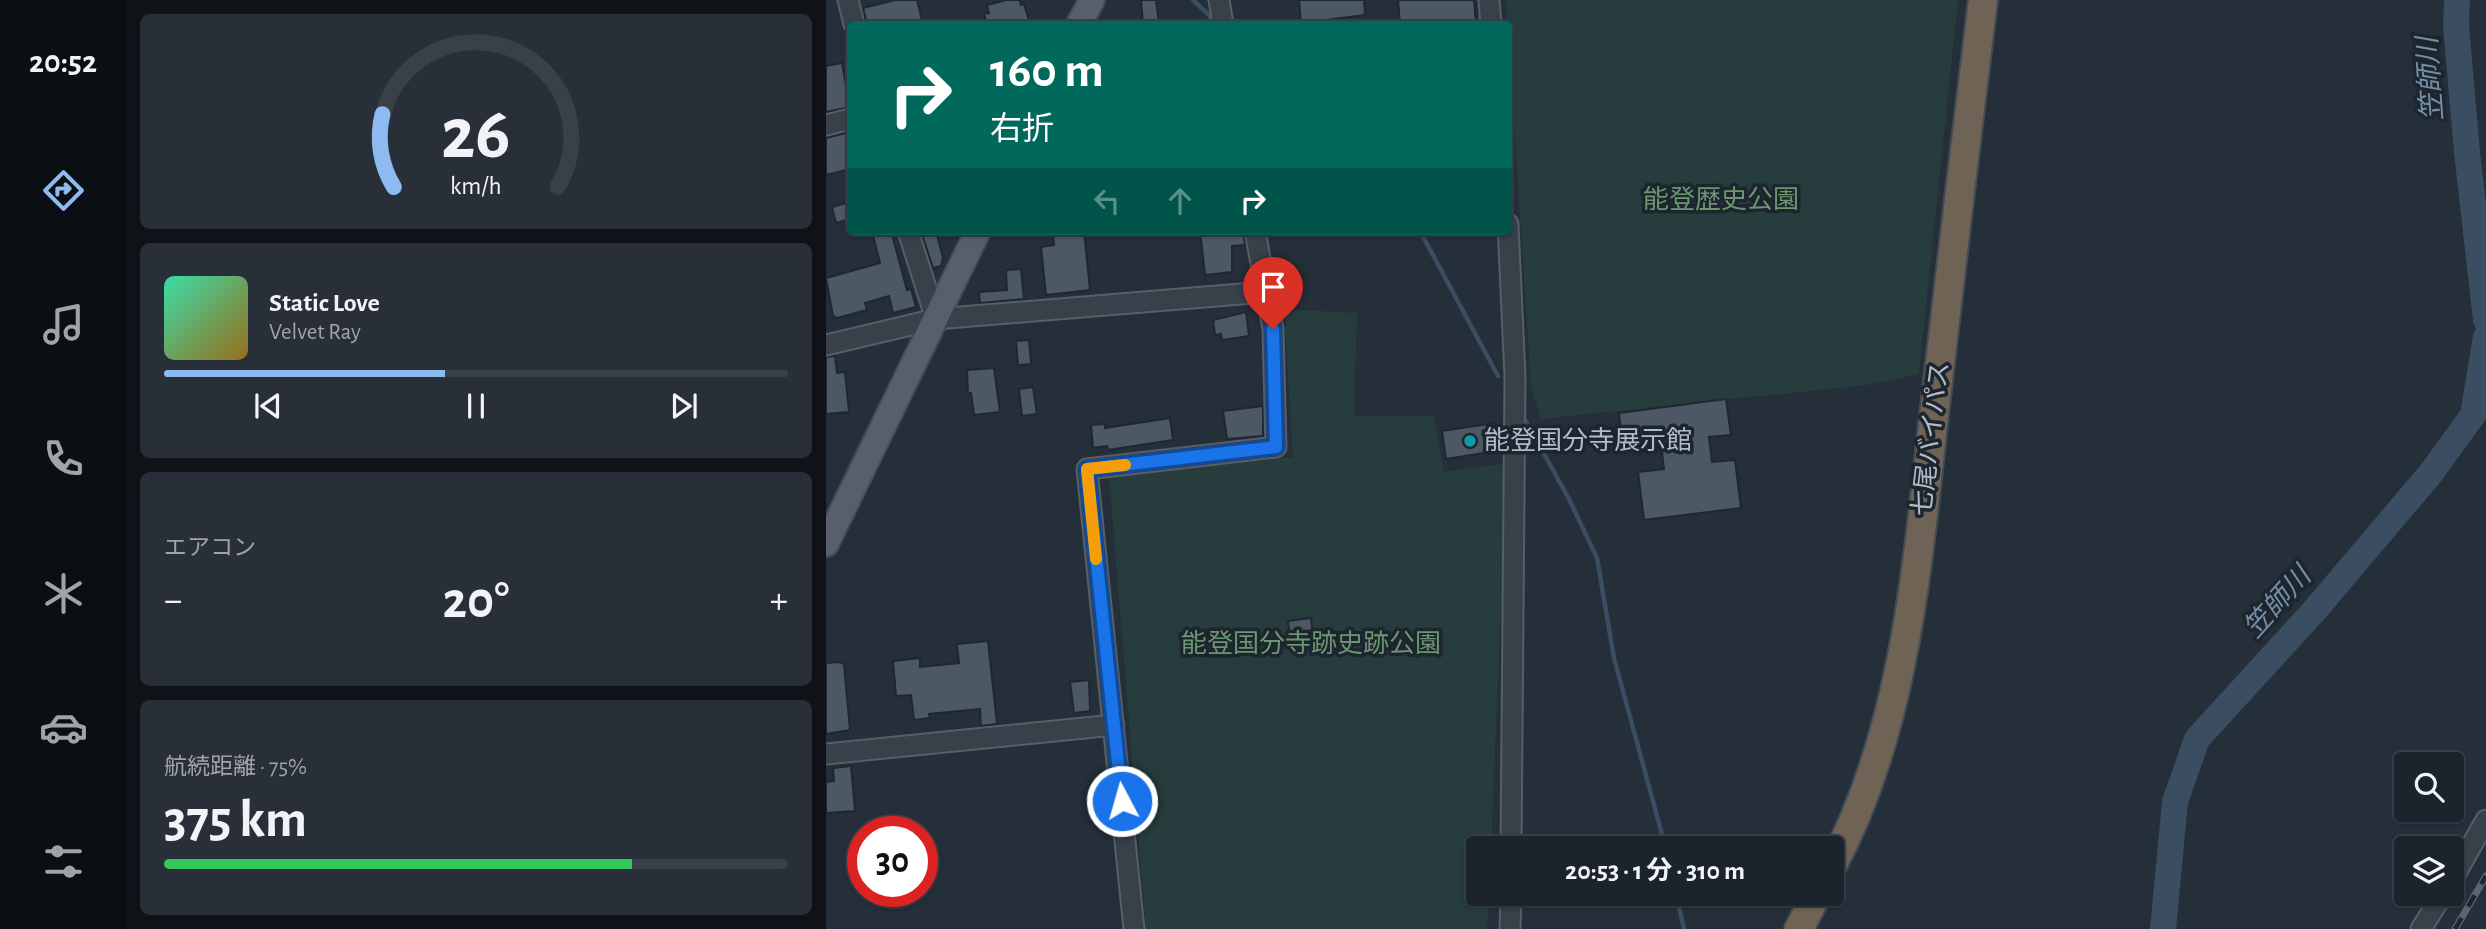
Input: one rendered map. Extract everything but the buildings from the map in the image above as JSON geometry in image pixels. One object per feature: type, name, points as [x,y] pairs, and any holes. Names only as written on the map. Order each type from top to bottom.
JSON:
[{"type":"highway","name":"七尾バイパス","points":[[1844,841],[1861,806],[1882,738],[1903,654],[1927,477],[1983,0]]},
{"type":"highway","points":[[1799,929],[1811,906]]},
{"type":"main road","points":[[1081,21],[1092,0]]},
{"type":"main road","points":[[826,543],[976,235]]},
{"type":"street","points":[[848,0],[853,21]]},
{"type":"street","points":[[1219,0],[1222,21]]},
{"type":"street","points":[[1489,0],[1491,21]]},
{"type":"street","points":[[826,125],[847,120]]},
{"type":"street","points":[[909,235],[936,319]]},
{"type":"street","points":[[1134,929],[1087,469],[1276,447],[1273,329],[1256,235]]},
{"type":"street","points":[[1509,235],[1515,377],[1511,836]]},
{"type":"street","points":[[826,345],[936,319],[1265,292]]},
{"type":"street","points":[[826,754],[1114,725]]},
{"type":"street","points":[[2464,859],[2486,820]]},
{"type":"street","points":[[1510,929],[1511,906]]},
{"type":"street","points":[[2421,929],[2435,906]]},
{"type":"green space","name":"能登歴史公園","points":[[1506,0],[1958,0],[1919,374],[1867,385],[1541,419],[1531,387],[1512,93],[1512,21],[1507,21]]},
{"type":"green space","name":"能登国分寺跡史跡公園","points":[[1284,309],[1357,313],[1354,416],[1434,416],[1444,472],[1507,463],[1492,836],[1466,836],[1466,906],[1488,906],[1487,929],[1146,929],[1109,476],[1293,457]]},
{"type":"waterway","points":[[1193,0],[1210,16],[1211,21]]},
{"type":"waterway","name":"笠師川","points":[[2457,0],[2456,25],[2467,152],[2486,320]]},
{"type":"waterway","points":[[1422,235],[1498,376]]},
{"type":"waterway","name":"笠師川","points":[[2163,929],[2175,802],[2197,739],[2314,611],[2431,473],[2473,415],[2486,337]]},
{"type":"waterway","points":[[1523,416],[1569,499],[1597,558],[1614,658],[1662,836]]},
{"type":"waterway","points":[[1679,906],[1684,929]]},
{"type":"railway","points":[[2455,929],[2486,876]]},
{"type":"slow traffic","points":[[1096,559],[1087,469],[1125,465]]},
{"type":"place","name":"能登国分寺展示館","points":[[1470,441]]},
{"type":"route","points":[[1122,801],[1087,469],[1276,447],[1273,329]]}]
